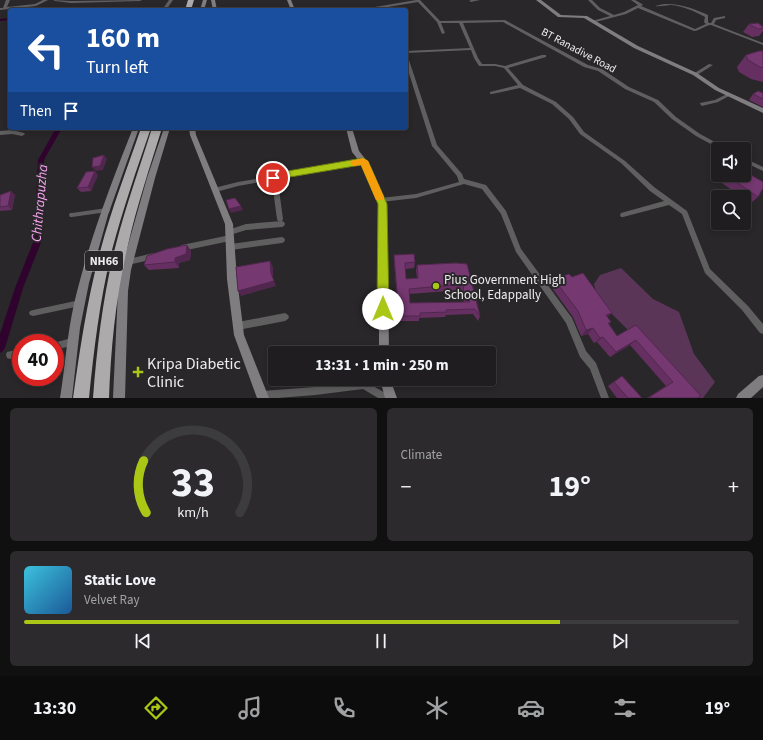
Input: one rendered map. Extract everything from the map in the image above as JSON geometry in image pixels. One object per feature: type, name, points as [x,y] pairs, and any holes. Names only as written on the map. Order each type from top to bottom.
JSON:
[{"type":"highway","name":"NH66","points":[[101,398],[104,352],[115,282],[146,130]]},
{"type":"highway","name":"NH66","points":[[81,398],[90,325],[102,268],[118,210],[156,130]]},
{"type":"street","points":[[2,9],[8,0]]},
{"type":"street","points":[[10,8],[34,5],[46,0]]},
{"type":"street","points":[[55,0],[71,2],[140,0]]},
{"type":"street","points":[[375,8],[418,0],[439,22],[443,32]]},
{"type":"street","points":[[471,1],[478,0]]},
{"type":"street","points":[[538,0],[560,16],[584,17],[636,47],[695,74],[729,95],[763,111]]},
{"type":"street","points":[[590,0],[599,9],[613,16]]},
{"type":"street","points":[[632,0],[641,5],[640,7],[695,30],[712,24],[726,24]]},
{"type":"street","points":[[658,6],[665,3],[674,2],[707,16],[706,22],[763,44]]},
{"type":"street","points":[[593,22],[604,20],[640,7]]},
{"type":"street","points":[[712,24],[715,19],[724,17]]},
{"type":"street","name":"BT Ranadive Road","points":[[439,22],[504,20],[573,60],[600,70],[626,88],[656,101],[674,118],[712,142]]},
{"type":"street","points":[[461,22],[476,58],[481,65],[505,67],[544,56]]},
{"type":"street","points":[[408,52],[472,49]]},
{"type":"street","points":[[408,64],[435,146],[460,175],[462,181]]},
{"type":"street","points":[[695,74],[711,65]]},
{"type":"street","points":[[505,67],[521,86],[554,103],[571,118],[582,133],[624,162],[652,189],[685,213],[707,271],[745,308],[763,330]]},
{"type":"street","points":[[492,93],[521,86]]},
{"type":"street","points":[[702,104],[716,101],[729,95]]},
{"type":"street","points":[[66,398],[72,342],[80,303],[107,210],[135,130]]},
{"type":"street","points":[[119,398],[123,291],[128,262],[151,178],[166,130]]},
{"type":"street","points":[[192,130],[193,136],[229,224],[239,336],[263,396],[364,385],[386,398]]},
{"type":"street","points":[[350,130],[356,152],[363,161],[383,204],[384,346]]},
{"type":"street","points":[[0,133],[12,132],[22,134]]},
{"type":"street","points":[[275,180],[282,175],[363,161]]},
{"type":"street","points":[[751,163],[763,169]]},
{"type":"street","points":[[216,190],[273,178],[275,180]]},
{"type":"street","points":[[230,239],[246,227],[281,222],[277,197],[277,181],[275,180]]},
{"type":"street","points":[[381,200],[430,193],[462,183],[462,181]]},
{"type":"street","points":[[462,181],[484,187],[504,213],[518,250],[569,322],[583,354],[593,366],[605,398]]},
{"type":"street","points":[[623,215],[670,202]]},
{"type":"street","points":[[72,215],[107,210]]},
{"type":"street","points":[[128,262],[151,257],[168,251],[230,239],[282,240]]},
{"type":"street","points":[[33,313],[80,303]]},
{"type":"street","points":[[238,326],[285,317]]},
{"type":"street","points":[[64,344],[72,342]]},
{"type":"street","points":[[742,398],[763,380]]},
{"type":"street","points":[[387,386],[391,398]]},
{"type":"shaded area","points":[[621,268],[653,299],[679,312],[694,354],[715,382],[703,398],[693,398],[609,311],[597,295],[594,284],[600,275]]},
{"type":"building","points":[[758,23],[763,28],[758,29],[749,24]]},
{"type":"building","points":[[763,51],[763,68],[748,60],[746,55]]},
{"type":"building","points":[[758,91],[763,93],[763,99],[753,94]]},
{"type":"building","points":[[104,155],[100,166],[92,167],[93,158]]},
{"type":"building","points":[[95,171],[88,187],[77,188],[86,172]]},
{"type":"building","points":[[751,175],[763,182],[763,188],[758,197],[751,192],[751,190],[748,190],[736,182],[751,182]]},
{"type":"building","points":[[11,191],[8,206],[0,207],[0,195]]},
{"type":"building","points":[[235,198],[241,206],[229,209],[226,200]]},
{"type":"building","points":[[187,245],[186,254],[175,258],[175,262],[144,265],[147,256],[167,249]]},
{"type":"building","points":[[414,254],[415,262],[405,263],[406,279],[418,278],[417,265],[456,263],[467,264],[480,316],[475,309],[420,313],[420,316],[399,316],[394,255]],"holes":[[[464,284],[463,293],[470,302],[410,303],[409,289]]]},
{"type":"building","points":[[270,261],[271,273],[274,281],[238,291],[236,267]]},
{"type":"building","points":[[583,273],[612,313],[606,315],[611,322],[608,323],[617,336],[636,325],[701,396],[697,398],[648,398],[673,382],[636,340],[616,352],[603,337],[600,338],[593,328],[586,330],[578,311],[554,279],[569,274],[572,277]]},
{"type":"building","points":[[622,376],[642,398],[628,398],[614,382]]},
{"type":"waterway","name":"Chithrapuzha","points":[[0,20],[8,19]]},
{"type":"waterway","name":"Chithrapuzha","points":[[0,348],[19,288],[38,240],[41,160],[58,130]]},
{"type":"slow traffic","points":[[354,163],[363,161],[380,197]]},
{"type":"place","name":"Pius Government High School, Edappally","points":[[436,286]]},
{"type":"place","name":"Kripa Diabetic Clinic","points":[[138,372]]},
{"type":"route","points":[[273,178],[275,180],[282,175],[363,161],[383,204],[383,309]]}]
